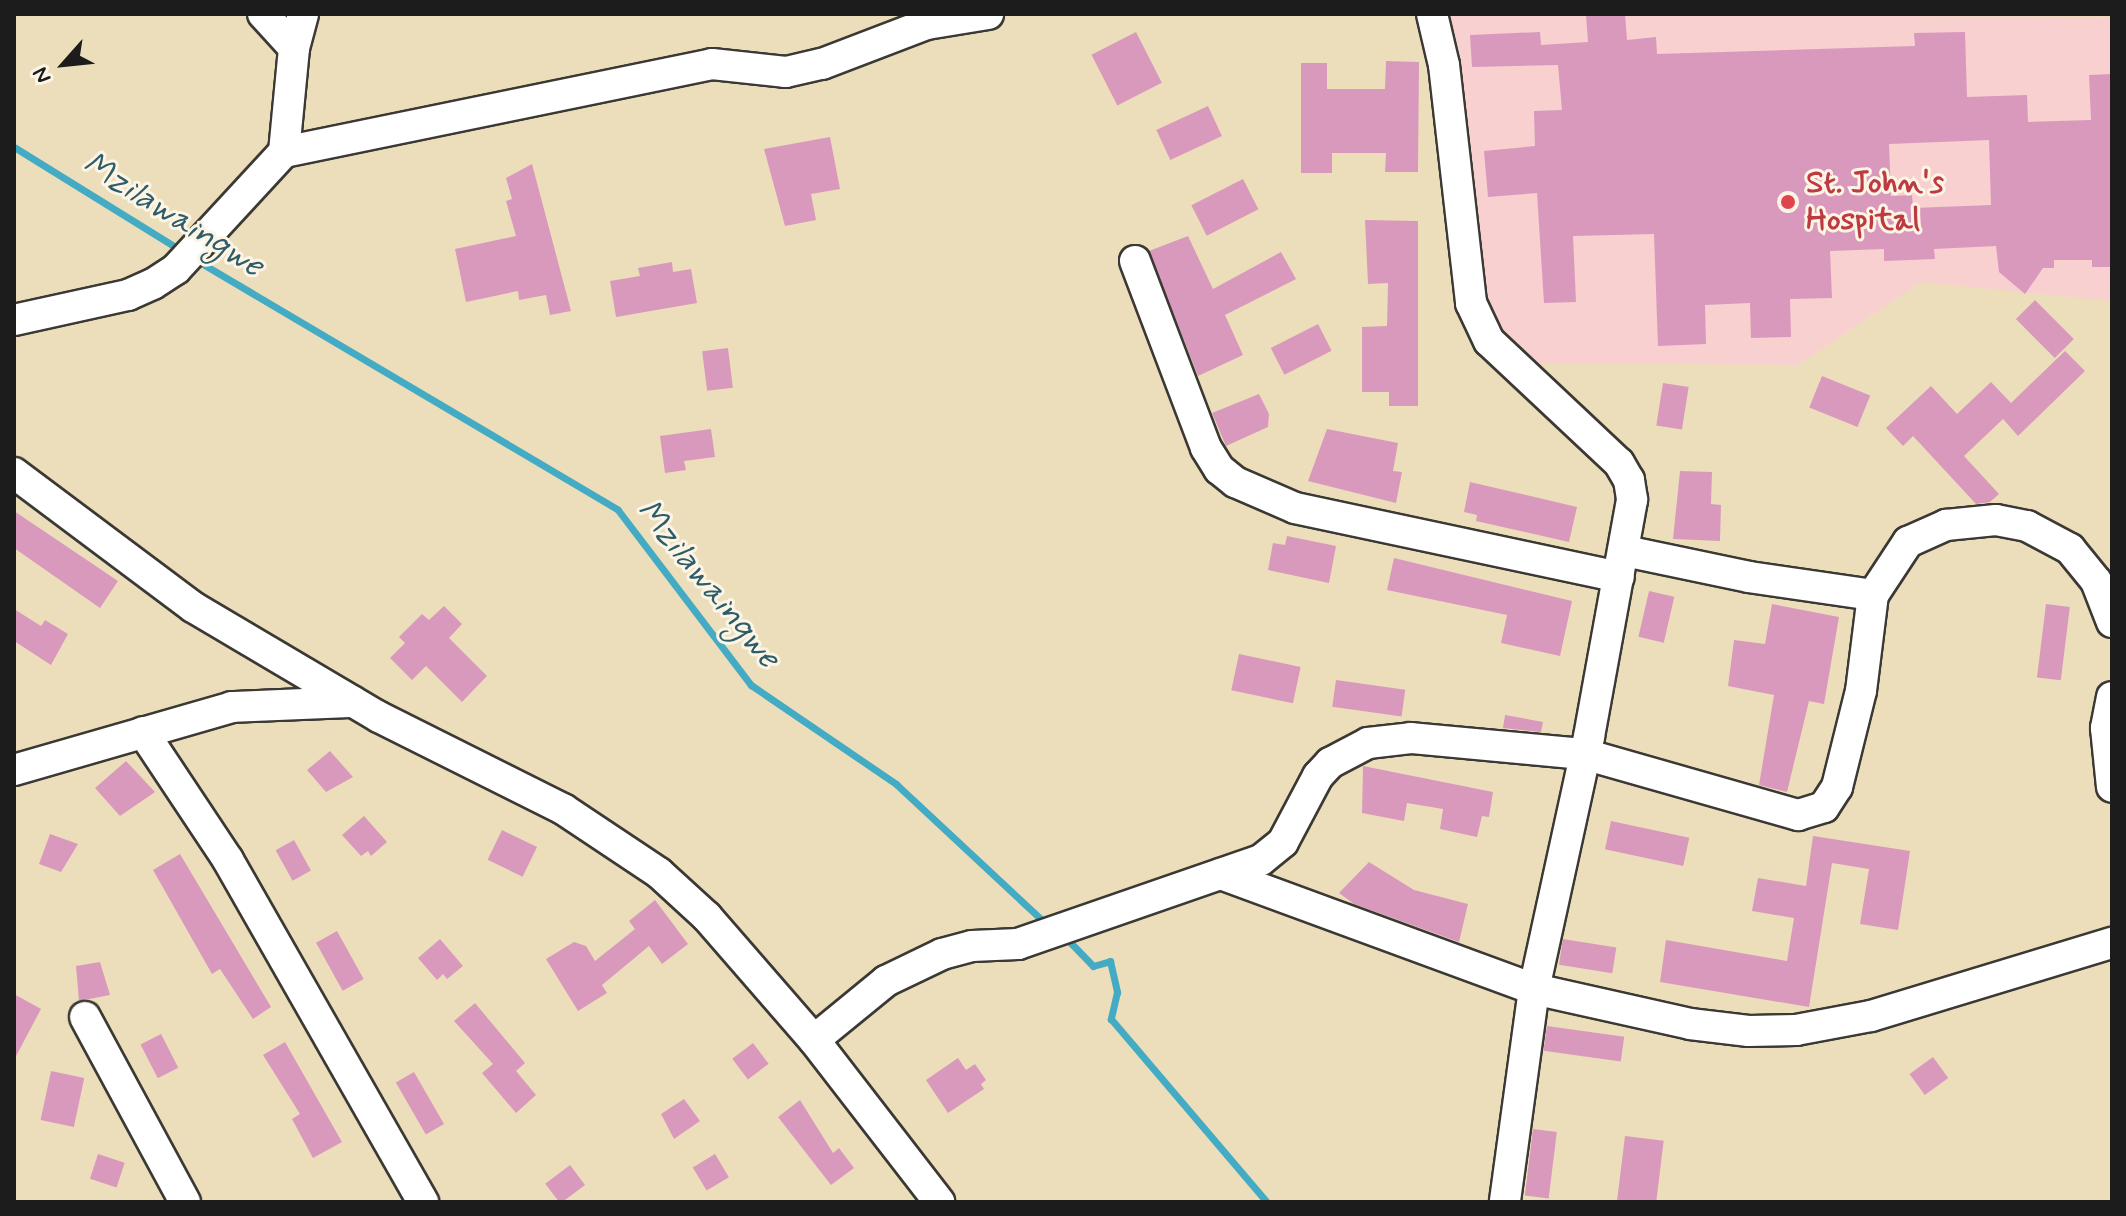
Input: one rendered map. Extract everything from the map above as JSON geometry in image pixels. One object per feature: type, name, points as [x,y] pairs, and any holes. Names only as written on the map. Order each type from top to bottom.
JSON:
[{"type":"street","points":[[263,14],[294,48]]},
{"type":"street","points":[[284,152],[294,48],[303,14]]},
{"type":"street","points":[[14,320],[128,295],[153,284],[176,269],[284,152],[712,64],[786,72],[822,64],[927,24],[988,14]]},
{"type":"street","points":[[1432,14],[1444,65],[1471,303],[1489,341],[1609,452],[1629,480],[1622,564],[1534,989],[1505,1202]]},
{"type":"street","points":[[1135,261],[1206,448],[1219,469],[1235,482],[1295,508],[1622,564],[1749,577],[1873,595]]},
{"type":"street","points":[[14,473],[157,584],[353,702],[621,843],[707,917],[814,1040],[939,1202]]},
{"type":"street","points":[[814,1040],[886,981],[942,954],[972,946],[1018,944],[1221,874],[1272,853],[1318,776],[1330,763],[1368,743],[1411,738],[1584,754],[1798,815],[1824,807],[1837,787],[1861,691],[1873,595],[1908,542],[1946,525],[1996,520],[2027,526],[2070,549],[2096,581],[2112,622]]},
{"type":"street","points":[[2112,697],[2106,728],[2112,787]]},
{"type":"street","points":[[14,770],[232,707],[353,702]]},
{"type":"street","points":[[143,732],[222,851],[423,1202]]},
{"type":"street","points":[[1221,874],[1534,989],[1690,1024],[1784,1031],[1871,1016],[2112,943]]},
{"type":"street","points":[[85,1017],[185,1202]]},
{"type":"shaded area","name":"St. John's Hospital","points":[[1440,14],[2112,17],[2112,301],[1921,282],[1798,365],[1517,363],[1472,294]]},
{"type":"building","points":[[1625,14],[1627,40],[1656,37],[1657,54],[1915,46],[1914,33],[1965,32],[1967,97],[2027,95],[2028,122],[2091,120],[2089,75],[2112,74],[2112,267],[2092,267],[2092,260],[2054,260],[2054,268],[2043,268],[2025,294],[1999,272],[1996,246],[1934,249],[1935,259],[1884,261],[1884,249],[1830,251],[1832,298],[1790,299],[1791,337],[1751,338],[1750,303],[1705,305],[1706,344],[1658,346],[1654,234],[1573,236],[1576,302],[1544,303],[1537,193],[1488,197],[1484,151],[1535,146],[1534,111],[1562,110],[1558,65],[1472,67],[1470,35],[1540,32],[1541,45],[1588,42],[1586,15]],"holes":[[[1989,140],[1991,205],[1913,208],[1912,195],[1891,196],[1889,144]]]},
{"type":"building","points":[[1136,32],[1162,83],[1117,105],[1091,55]]},
{"type":"building","points":[[1386,61],[1419,62],[1418,172],[1385,172],[1386,153],[1332,153],[1332,173],[1301,173],[1301,63],[1327,63],[1327,89],[1385,89]]},
{"type":"building","points":[[1208,106],[1222,136],[1170,160],[1156,130]]},
{"type":"building","points":[[830,137],[840,189],[811,194],[816,220],[785,226],[764,149]]},
{"type":"building","points":[[532,164],[571,311],[550,315],[546,295],[519,300],[518,291],[466,302],[455,249],[516,236],[506,201],[512,199],[506,178]]},
{"type":"building","points":[[1243,179],[1258,209],[1207,236],[1191,205]]},
{"type":"building","points":[[1365,220],[1418,221],[1418,406],[1389,406],[1389,392],[1362,392],[1362,327],[1387,326],[1388,283],[1368,284]]},
{"type":"building","points":[[1188,236],[1213,289],[1281,252],[1296,279],[1225,315],[1243,355],[1198,376],[1149,251]]},
{"type":"building","points":[[672,262],[673,272],[691,269],[697,303],[616,317],[610,281],[640,276],[638,268]]},
{"type":"building","points":[[2035,300],[2074,339],[2055,358],[2016,319]]},
{"type":"building","points":[[1318,324],[1332,351],[1284,375],[1271,348]]},
{"type":"building","points":[[728,348],[733,388],[707,391],[702,351]]},
{"type":"building","points":[[2065,351],[2085,371],[2018,436],[2003,419],[1964,456],[1999,494],[1990,502],[1976,504],[1913,436],[1903,446],[1886,428],[1931,386],[1957,414],[1991,382],[2011,403]]},
{"type":"building","points":[[1822,376],[1870,395],[1857,427],[1809,408]]},
{"type":"building","points":[[1663,383],[1689,387],[1682,430],[1656,425]]},
{"type":"building","points":[[1259,394],[1269,414],[1268,427],[1226,446],[1212,413]]},
{"type":"building","points":[[711,429],[715,457],[684,461],[686,470],[665,473],[660,436]]},
{"type":"building","points":[[1327,429],[1398,443],[1393,471],[1402,472],[1396,503],[1308,481]]},
{"type":"building","points":[[1680,471],[1712,472],[1711,504],[1721,505],[1720,541],[1673,539]]},
{"type":"building","points":[[1470,482],[1577,507],[1569,542],[1476,521],[1477,515],[1464,512]]},
{"type":"building","points":[[14,511],[118,581],[100,608],[14,548]]},
{"type":"building","points":[[1287,536],[1336,546],[1329,583],[1268,570],[1273,543],[1285,545]]},
{"type":"building","points":[[1394,558],[1572,601],[1560,656],[1501,643],[1507,615],[1387,590]]},
{"type":"building","points":[[1649,591],[1674,597],[1664,643],[1638,637]]},
{"type":"building","points":[[1772,604],[1839,617],[1824,704],[1809,701],[1787,792],[1759,785],[1774,695],[1728,686],[1734,640],[1765,644]]},
{"type":"building","points":[[2046,604],[2070,607],[2061,680],[2037,677]]},
{"type":"building","points":[[444,606],[462,624],[449,638],[487,676],[462,702],[426,666],[412,680],[390,658],[405,643],[399,637],[422,614],[429,620]]},
{"type":"building","points":[[14,609],[41,626],[45,620],[68,634],[51,665],[14,641]]},
{"type":"building","points":[[1239,654],[1301,667],[1293,703],[1231,690]]},
{"type":"building","points":[[1336,680],[1405,690],[1402,716],[1332,707]]},
{"type":"building","points":[[1505,715],[1543,722],[1541,732],[1503,728]]},
{"type":"building","points":[[330,751],[353,777],[326,792],[307,770]]},
{"type":"building","points":[[126,761],[155,792],[120,816],[95,788]]},
{"type":"building","points":[[1363,766],[1493,792],[1489,817],[1482,816],[1477,837],[1440,829],[1443,809],[1407,803],[1404,821],[1362,813]]},
{"type":"building","points":[[364,816],[387,842],[371,856],[368,851],[361,856],[342,835]]},
{"type":"building","points":[[1611,821],[1689,838],[1683,866],[1605,849]]},
{"type":"building","points":[[502,830],[537,847],[523,877],[488,860]]},
{"type":"building","points":[[50,834],[78,844],[61,872],[39,864]]},
{"type":"building","points":[[1813,836],[1910,851],[1898,930],[1860,924],[1869,869],[1832,863],[1809,1007],[1660,982],[1666,940],[1787,961],[1794,918],[1752,911],[1758,878],[1806,886]]},
{"type":"building","points":[[294,840],[311,871],[293,881],[276,850]]},
{"type":"building","points":[[180,854],[271,1007],[253,1019],[220,969],[212,974],[153,870]]},
{"type":"building","points":[[1369,862],[1414,890],[1468,904],[1459,942],[1354,904],[1339,893]]},
{"type":"building","points":[[655,900],[688,944],[662,964],[649,946],[602,985],[607,993],[578,1011],[546,959],[574,942],[586,946],[595,961],[635,929],[629,921]]},
{"type":"building","points":[[337,931],[364,979],[343,991],[316,943]]},
{"type":"building","points":[[440,939],[463,966],[447,979],[443,974],[437,980],[418,958]]},
{"type":"building","points":[[1563,939],[1616,947],[1612,973],[1559,965]]},
{"type":"building","points":[[100,962],[110,995],[79,1001],[76,966]]},
{"type":"building","points":[[14,994],[41,1009],[14,1060]]},
{"type":"building","points":[[475,1003],[525,1063],[516,1071],[536,1095],[516,1113],[482,1073],[493,1064],[454,1021]]},
{"type":"building","points":[[1547,1026],[1624,1037],[1621,1062],[1544,1051]]},
{"type":"building","points":[[161,1034],[178,1068],[158,1078],[141,1044]]},
{"type":"building","points":[[285,1042],[342,1142],[313,1158],[292,1119],[300,1114],[263,1055]]},
{"type":"building","points":[[753,1043],[769,1064],[748,1079],[732,1059]]},
{"type":"building","points":[[1933,1057],[1948,1078],[1925,1095],[1910,1074]]},
{"type":"building","points":[[958,1058],[966,1070],[975,1064],[986,1080],[981,1084],[984,1089],[948,1113],[926,1080]]},
{"type":"building","points":[[51,1071],[84,1078],[74,1127],[41,1120]]},
{"type":"building","points":[[414,1072],[444,1124],[426,1134],[396,1082]]},
{"type":"building","points":[[684,1099],[700,1121],[674,1139],[661,1114]]},
{"type":"building","points":[[800,1100],[833,1153],[839,1148],[854,1168],[831,1185],[778,1117]]},
{"type":"building","points":[[1533,1129],[1557,1132],[1549,1198],[1525,1196]]},
{"type":"building","points":[[1625,1136],[1664,1141],[1656,1202],[1617,1201]]},
{"type":"building","points":[[98,1154],[125,1163],[117,1187],[90,1179]]},
{"type":"building","points":[[715,1154],[729,1177],[707,1191],[693,1167]]},
{"type":"building","points":[[570,1165],[585,1185],[559,1202],[545,1184]]},
{"type":"waterway","name":"Mzilawaingwe","points":[[14,147],[182,251]]},
{"type":"waterway","name":"Mzilawaingwe","points":[[196,260],[618,510],[751,685],[896,784],[1046,924]]},
{"type":"waterway","name":"Mzilawaingwe","points":[[1066,938],[1093,966],[1110,961],[1117,992],[1111,1019],[1267,1202]]},
{"type":"place","name":"St. John's Hospital","points":[[1788,202]]}]
